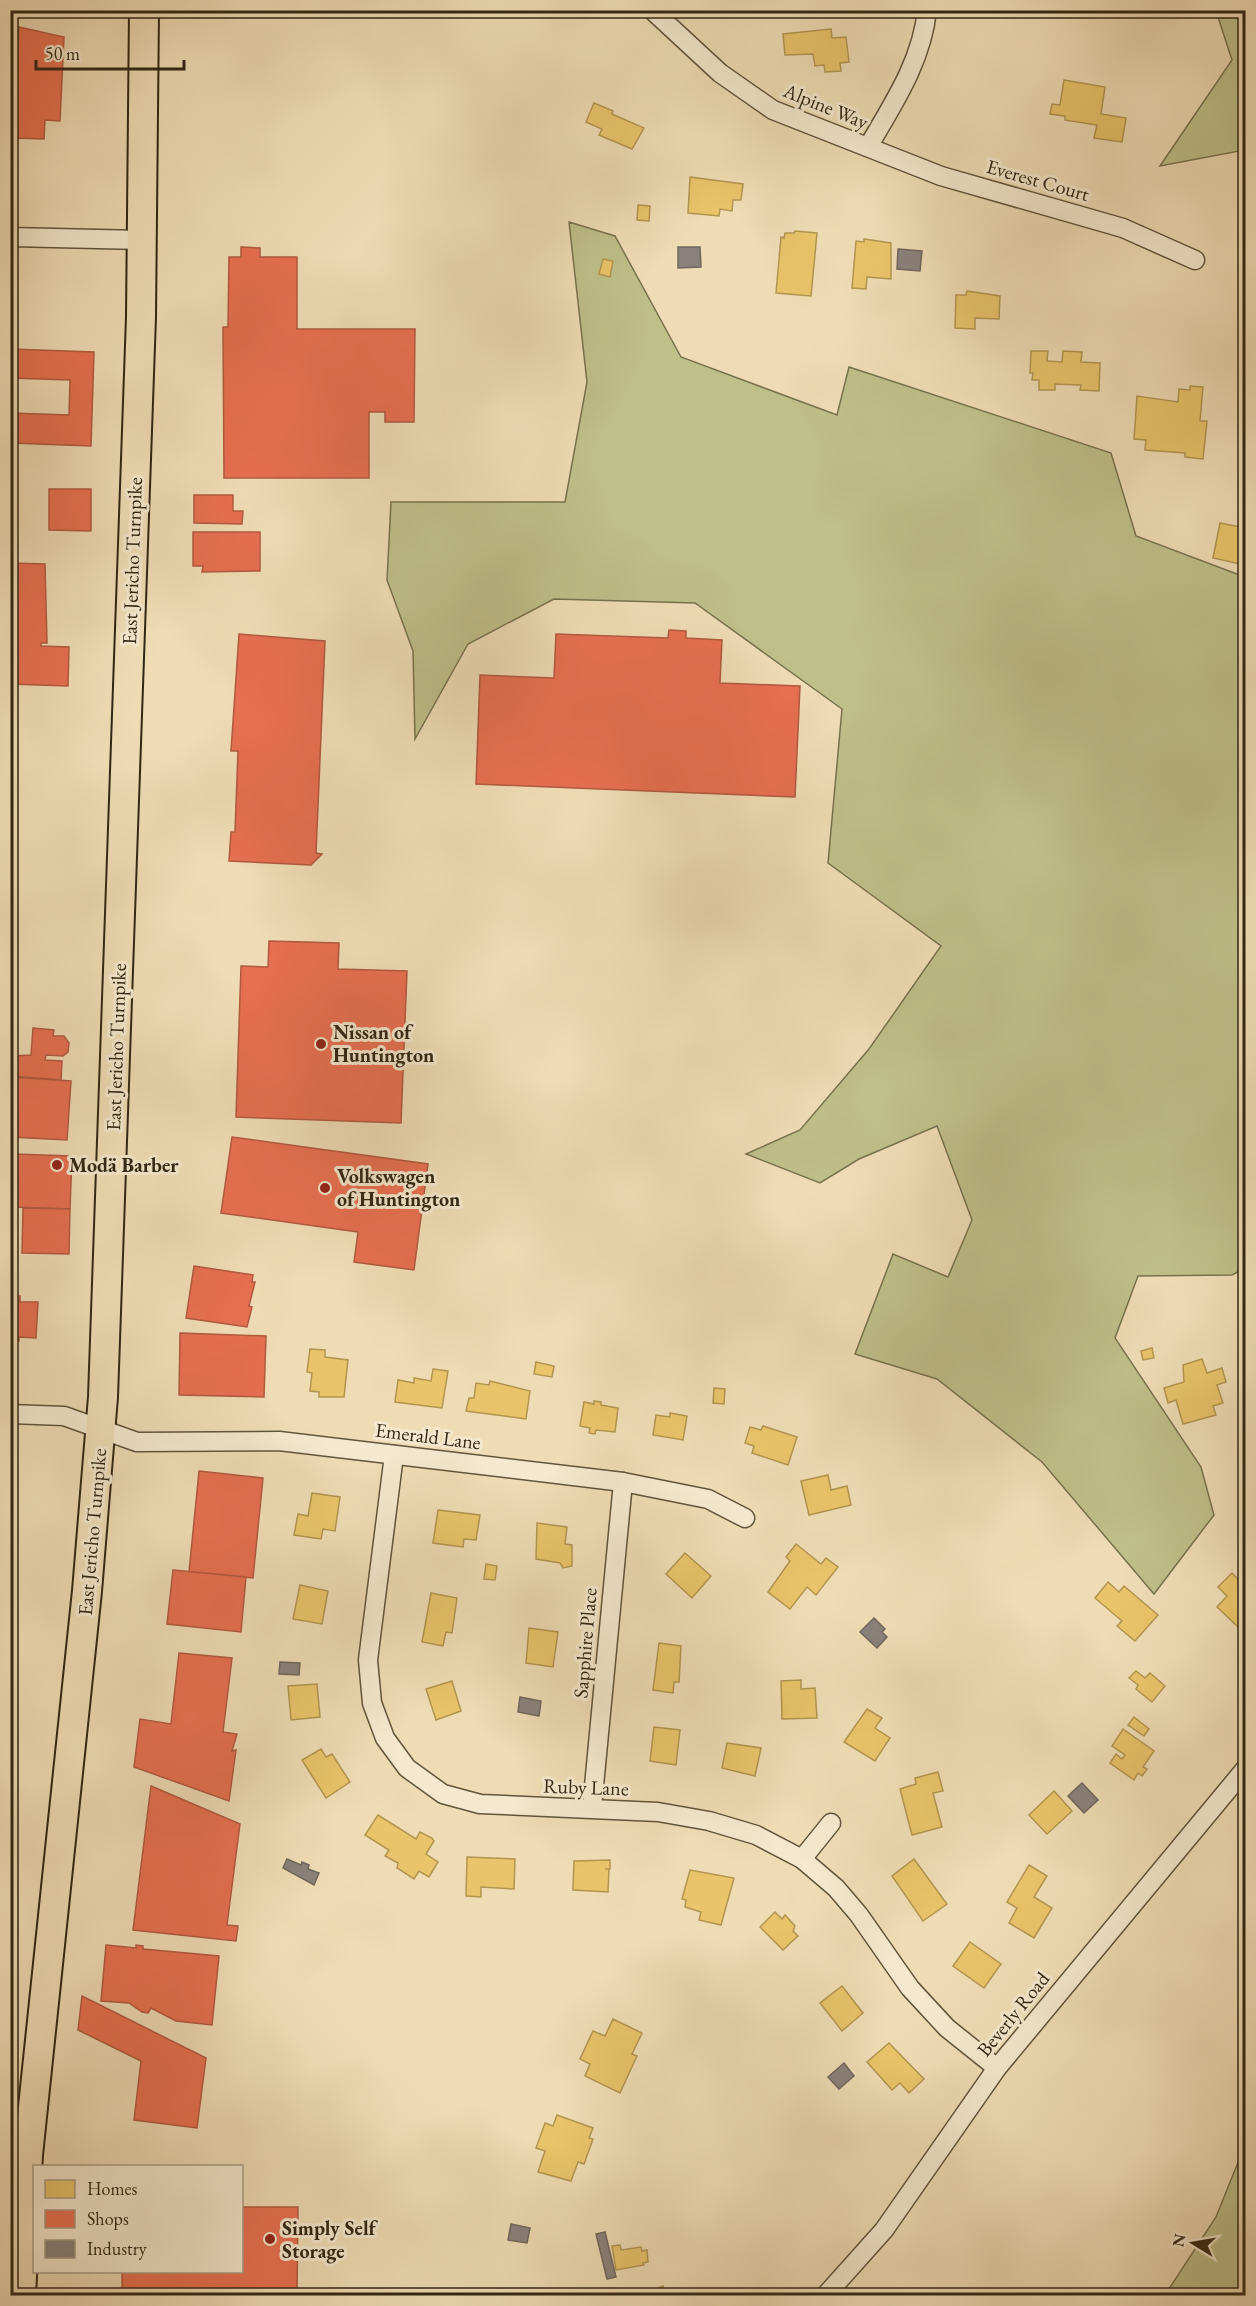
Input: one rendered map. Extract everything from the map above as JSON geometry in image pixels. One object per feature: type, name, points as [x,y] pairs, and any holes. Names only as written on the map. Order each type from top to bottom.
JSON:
[{"type":"main road","name":"East Jericho Turnpike","points":[[21,2295],[18,2184],[101,1429],[142,240],[144,10]]},
{"type":"street","name":"Alpine Way","points":[[652,10],[720,73],[773,110],[814,128],[868,147],[903,86],[924,35],[927,10]]},
{"type":"street","name":"Everest Court","points":[[868,147],[941,176],[1124,228],[1195,260]]},
{"type":"street","points":[[10,237],[142,240]]},
{"type":"street","name":"Emerald Lane","points":[[10,1414],[64,1416],[137,1442],[279,1441],[623,1482],[708,1499],[745,1518]]},
{"type":"street","name":"Ruby Lane","points":[[394,1455],[369,1660],[372,1703],[385,1738],[407,1768],[443,1794],[480,1804],[592,1807],[658,1812],[709,1821],[756,1834],[802,1859],[836,1888],[859,1915],[910,1988],[947,2028],[997,2068]]},
{"type":"street","name":"Sapphire Place","points":[[592,1807],[623,1482]]},
{"type":"street","name":"Beverly Road","points":[[825,2295],[884,2230],[997,2068],[1245,1768]]},
{"type":"street","points":[[802,1859],[831,1823]]},
{"type":"green space","points":[[1216,11],[1245,11],[1245,150],[1160,166],[1232,60]]},
{"type":"green space","points":[[569,222],[615,236],[681,357],[837,415],[849,367],[1111,453],[1136,536],[1245,577],[1245,1268],[1232,1275],[1138,1276],[1115,1338],[1201,1467],[1214,1515],[1154,1594],[1042,1462],[937,1379],[855,1354],[893,1254],[948,1277],[972,1220],[937,1126],[859,1159],[820,1183],[746,1154],[800,1130],[869,1049],[941,946],[828,863],[842,709],[695,603],[554,599],[468,644],[415,739],[413,651],[387,580],[391,502],[565,502],[587,382]]},
{"type":"green space","points":[[1245,2145],[1245,2295],[1165,2295],[1216,2217]]},
{"type":"building: Homes","points":[[831,29],[832,38],[846,37],[849,62],[840,63],[841,71],[825,72],[824,65],[815,66],[813,54],[785,55],[783,34]]},
{"type":"building: Homes","points":[[1064,80],[1105,87],[1101,114],[1126,118],[1122,142],[1094,138],[1097,125],[1065,120],[1065,116],[1050,114],[1052,104],[1060,105]]},
{"type":"building: Homes","points":[[594,103],[644,128],[632,149],[599,135],[602,129],[586,122]]},
{"type":"building: Homes","points":[[690,177],[743,184],[741,200],[733,200],[732,211],[720,209],[719,216],[688,213]]},
{"type":"building: Homes","points":[[638,205],[650,206],[649,221],[637,220]]},
{"type":"building: Homes","points":[[795,231],[817,233],[811,296],[776,293],[781,237],[784,238],[785,233]]},
{"type":"building: Homes","points":[[864,239],[891,243],[891,279],[867,277],[866,289],[852,288],[856,241],[864,242]]},
{"type":"building: Homes","points":[[603,259],[613,261],[610,277],[599,274]]},
{"type":"building: Homes","points":[[967,291],[1000,296],[999,319],[975,318],[975,329],[955,328],[956,295],[966,295]]},
{"type":"building: Homes","points":[[1031,351],[1048,351],[1047,361],[1062,362],[1063,351],[1082,352],[1081,362],[1100,363],[1099,391],[1080,390],[1081,385],[1055,384],[1055,390],[1039,390],[1039,380],[1032,380],[1033,373],[1030,373]]},
{"type":"building: Homes","points":[[1190,386],[1203,387],[1200,421],[1207,421],[1203,459],[1185,457],[1185,453],[1145,450],[1146,440],[1134,439],[1137,396],[1178,402],[1179,389],[1190,390]]},
{"type":"building: Homes","points":[[1220,523],[1246,528],[1245,565],[1213,558]]},
{"type":"building: Homes","points":[[1152,1348],[1154,1358],[1143,1360],[1141,1351]]},
{"type":"building: Homes","points":[[310,1349],[325,1350],[325,1357],[348,1360],[344,1397],[319,1397],[319,1392],[310,1391],[312,1373],[307,1372]]},
{"type":"building: Homes","points":[[1202,1359],[1207,1373],[1222,1368],[1226,1382],[1217,1385],[1223,1403],[1213,1406],[1216,1415],[1183,1424],[1176,1400],[1168,1403],[1164,1388],[1184,1382],[1183,1365]]},
{"type":"building: Homes","points":[[536,1362],[554,1366],[552,1377],[534,1374]]},
{"type":"building: Homes","points":[[433,1369],[448,1371],[442,1408],[395,1402],[398,1380],[414,1383],[414,1378],[431,1381]]},
{"type":"building: Homes","points":[[490,1381],[530,1391],[526,1419],[466,1411],[469,1398],[474,1398],[476,1383],[489,1385]]},
{"type":"building: Homes","points":[[714,1388],[725,1389],[724,1404],[713,1403]]},
{"type":"building: Homes","points":[[594,1401],[601,1402],[601,1405],[618,1408],[615,1432],[596,1430],[595,1434],[589,1433],[590,1428],[580,1426],[584,1402],[594,1404]]},
{"type":"building: Homes","points":[[670,1413],[687,1416],[683,1440],[653,1435],[656,1415],[670,1417]]},
{"type":"building: Homes","points":[[763,1426],[797,1437],[788,1465],[752,1453],[754,1446],[745,1443],[750,1427],[761,1430]]},
{"type":"building: Homes","points":[[828,1475],[831,1490],[847,1486],[851,1505],[809,1515],[801,1481]]},
{"type":"building: Homes","points":[[312,1493],[340,1497],[335,1531],[323,1529],[321,1539],[294,1535],[298,1514],[308,1516]]},
{"type":"building: Homes","points":[[438,1510],[480,1515],[476,1540],[464,1539],[463,1547],[433,1543]]},
{"type":"building: Homes","points":[[537,1523],[567,1527],[565,1544],[572,1545],[572,1566],[563,1568],[560,1563],[536,1559]]},
{"type":"building: Homes","points":[[796,1544],[821,1564],[826,1558],[838,1567],[816,1595],[807,1587],[790,1609],[768,1592],[790,1561],[786,1557]]},
{"type":"building: Homes","points":[[685,1553],[711,1576],[692,1598],[666,1574]]},
{"type":"building: Homes","points":[[486,1564],[497,1566],[495,1580],[484,1579]]},
{"type":"building: Homes","points":[[1232,1573],[1240,1581],[1246,1576],[1246,1629],[1242,1625],[1239,1628],[1217,1607],[1227,1596],[1218,1587]]},
{"type":"building: Homes","points":[[1108,1582],[1119,1592],[1124,1586],[1158,1615],[1135,1641],[1117,1626],[1122,1621],[1095,1598]]},
{"type":"building: Homes","points":[[300,1585],[328,1591],[322,1624],[293,1619]]},
{"type":"building: Homes","points":[[431,1593],[457,1598],[452,1633],[446,1632],[443,1646],[422,1642]]},
{"type":"building: Homes","points":[[529,1628],[558,1632],[553,1667],[526,1663]]},
{"type":"building: Homes","points":[[659,1643],[681,1646],[679,1682],[674,1682],[673,1693],[653,1690]]},
{"type":"building: Homes","points":[[1136,1671],[1145,1678],[1150,1673],[1165,1686],[1152,1702],[1136,1689],[1138,1685],[1129,1678]]},
{"type":"building: Homes","points":[[801,1680],[801,1689],[815,1688],[817,1718],[782,1719],[781,1681]]},
{"type":"building: Homes","points":[[452,1681],[461,1711],[436,1720],[426,1689]]},
{"type":"building: Homes","points":[[317,1684],[320,1717],[291,1720],[288,1686]]},
{"type":"building: Homes","points":[[867,1709],[882,1718],[875,1728],[890,1738],[875,1761],[844,1742]]},
{"type":"building: Homes","points":[[1134,1717],[1149,1729],[1144,1736],[1128,1725]]},
{"type":"building: Homes","points":[[654,1727],[680,1730],[676,1765],[650,1761]]},
{"type":"building: Homes","points":[[1123,1729],[1154,1751],[1143,1767],[1147,1769],[1142,1776],[1138,1773],[1134,1780],[1110,1763],[1116,1754],[1122,1759],[1125,1755],[1112,1746]]},
{"type":"building: Homes","points":[[727,1743],[761,1748],[755,1776],[722,1768]]},
{"type":"building: Homes","points":[[321,1749],[326,1757],[332,1754],[350,1782],[326,1798],[302,1760]]},
{"type":"building: Homes","points":[[938,1772],[943,1791],[933,1793],[942,1827],[912,1835],[900,1789],[916,1784],[915,1778]]},
{"type":"building: Homes","points":[[1054,1791],[1072,1811],[1047,1834],[1029,1815]]},
{"type":"building: Homes","points":[[378,1815],[416,1839],[420,1832],[432,1838],[434,1841],[426,1854],[438,1862],[429,1877],[419,1871],[414,1879],[397,1868],[398,1863],[385,1856],[389,1850],[365,1835]]},
{"type":"building: Homes","points":[[467,1857],[515,1859],[514,1889],[481,1887],[481,1897],[466,1896]]},
{"type":"building: Homes","points":[[914,1859],[947,1904],[923,1921],[892,1876]]},
{"type":"building: Homes","points":[[610,1860],[608,1892],[573,1890],[574,1861]]},
{"type":"building: Homes","points":[[1029,1865],[1047,1876],[1034,1897],[1052,1908],[1034,1938],[1009,1923],[1017,1908],[1007,1902]]},
{"type":"building: Homes","points":[[690,1870],[734,1878],[721,1925],[699,1920],[701,1912],[685,1907],[686,1900],[682,1899]]},
{"type":"building: Homes","points":[[775,1912],[782,1919],[785,1915],[795,1926],[793,1931],[798,1936],[783,1950],[760,1927]]},
{"type":"building: Homes","points":[[970,1942],[1001,1964],[984,1988],[953,1966]]},
{"type":"building: Homes","points":[[842,1986],[863,2013],[842,2031],[820,2003]]},
{"type":"building: Homes","points":[[613,2019],[642,2033],[632,2054],[637,2056],[620,2093],[585,2076],[590,2064],[580,2059],[593,2031],[605,2036]]},
{"type":"building: Homes","points":[[889,2043],[924,2079],[909,2093],[900,2083],[892,2090],[867,2062]]},
{"type":"building: Homes","points":[[557,2115],[593,2128],[589,2138],[593,2139],[584,2164],[578,2162],[571,2181],[538,2172],[545,2151],[536,2148],[545,2123],[553,2126]]},
{"type":"building: Homes","points":[[620,2245],[621,2250],[641,2247],[642,2251],[647,2250],[648,2262],[643,2263],[644,2265],[616,2270],[612,2246]]},
{"type":"building: Homes","points":[[663,2286],[667,2295],[675,2292],[676,2296],[650,2296],[648,2292]]},
{"type":"building: Shops","points":[[19,27],[64,37],[60,121],[45,120],[44,139],[13,138],[10,205],[10,123],[14,123]]},
{"type":"building: Shops","points":[[241,247],[260,248],[260,257],[297,257],[297,329],[415,329],[414,422],[385,422],[385,412],[369,412],[369,478],[224,478],[223,327],[228,327],[229,257],[241,257]]},
{"type":"building: Shops","points":[[10,270],[11,279],[16,280],[15,312],[11,312],[11,322]]},
{"type":"building: Shops","points":[[10,349],[94,352],[91,446],[10,443],[10,413],[69,415],[70,380],[10,378]]},
{"type":"building: Shops","points":[[49,489],[91,489],[91,531],[49,530]]},
{"type":"building: Shops","points":[[194,495],[233,495],[233,511],[243,511],[242,524],[194,523]]},
{"type":"building: Shops","points":[[193,532],[260,532],[260,571],[202,572],[203,566],[193,566]]},
{"type":"building: Shops","points":[[10,563],[45,564],[47,643],[41,643],[41,646],[69,647],[68,686],[10,684]]},
{"type":"building: Shops","points":[[669,630],[686,631],[686,638],[722,640],[720,683],[800,686],[795,797],[476,784],[480,675],[554,678],[556,634],[668,638]]},
{"type":"building: Shops","points":[[239,634],[325,641],[316,853],[322,854],[311,865],[229,861],[231,832],[235,832],[238,751],[231,751]]},
{"type":"building: Shops","points":[[10,765],[13,765],[12,798],[15,838],[10,872]]},
{"type":"building: Shops","name":"Nissan of Huntington","points":[[269,941],[339,943],[338,969],[407,971],[401,1123],[236,1117],[241,966],[268,967]]},
{"type":"building: Shops","points":[[10,1010],[16,1011],[13,1034],[10,1032]]},
{"type":"building: Shops","points":[[33,1028],[54,1030],[53,1036],[64,1036],[69,1043],[68,1052],[63,1056],[46,1055],[45,1060],[62,1061],[61,1080],[12,1076],[13,1056],[31,1055]]},
{"type":"building: Shops","points":[[10,1077],[71,1081],[67,1140],[10,1137]]},
{"type":"building: Shops","name":"Volkswagen of Huntington","points":[[232,1137],[428,1164],[414,1270],[354,1262],[358,1232],[221,1213]]},
{"type":"building: Shops","points":[[13,1154],[72,1156],[70,1209],[12,1207]]},
{"type":"building: Shops","points":[[23,1208],[70,1209],[69,1254],[22,1253]]},
{"type":"building: Shops","points":[[194,1266],[253,1275],[252,1282],[255,1282],[247,1327],[186,1318]]},
{"type":"building: Shops","points":[[10,1296],[20,1296],[20,1302],[38,1302],[36,1338],[19,1337],[19,1341],[10,1341]]},
{"type":"building: Shops","points":[[180,1333],[266,1336],[264,1397],[179,1395]]},
{"type":"building: Shops","points":[[199,1471],[263,1478],[253,1578],[189,1572]]},
{"type":"building: Shops","points":[[173,1570],[246,1577],[241,1632],[167,1624]]},
{"type":"building: Shops","points":[[179,1653],[232,1658],[223,1732],[237,1734],[232,1751],[236,1750],[229,1801],[134,1767],[140,1719],[171,1724]]},
{"type":"building: Shops","points":[[151,1786],[240,1824],[227,1925],[238,1926],[236,1941],[133,1930]]},
{"type":"building: Shops","points":[[106,1945],[136,1948],[136,1945],[143,1946],[143,1949],[219,1956],[212,2025],[176,2021],[151,2008],[148,2013],[142,2012],[129,2003],[101,2001]]},
{"type":"building: Shops","points":[[82,1996],[206,2058],[197,2128],[134,2120],[141,2061],[78,2030]]},
{"type":"building: Shops","name":"Simply Self Storage","points":[[243,2207],[298,2207],[297,2296],[122,2296],[122,2273],[243,2273]]},
{"type":"building: Industry","points":[[678,247],[700,247],[701,267],[678,268]]},
{"type":"building: Industry","points":[[898,249],[922,251],[920,271],[897,269]]},
{"type":"building: Industry","points":[[874,1618],[885,1629],[882,1632],[887,1637],[877,1648],[860,1632]]},
{"type":"building: Industry","points":[[280,1662],[300,1663],[299,1675],[279,1674]]},
{"type":"building: Industry","points":[[520,1697],[541,1701],[539,1716],[518,1712]]},
{"type":"building: Industry","points":[[1082,1783],[1098,1800],[1084,1813],[1068,1796]]},
{"type":"building: Industry","points":[[287,1859],[301,1865],[302,1862],[309,1865],[308,1869],[319,1873],[314,1885],[283,1868]]},
{"type":"building: Industry","points":[[844,2063],[854,2076],[839,2089],[828,2077]]},
{"type":"building: Industry","points":[[511,2224],[530,2228],[527,2243],[508,2240]]},
{"type":"building: Industry","points":[[605,2232],[616,2277],[607,2279],[596,2234]]},
{"type":"place","name":"Nissan of Huntington","points":[[321,1044]]},
{"type":"place","name":"Modä Barber","points":[[57,1165]]},
{"type":"place","name":"Volkswagen of Huntington","points":[[325,1188]]},
{"type":"place","name":"Simply Self Storage","points":[[270,2239]]}]
